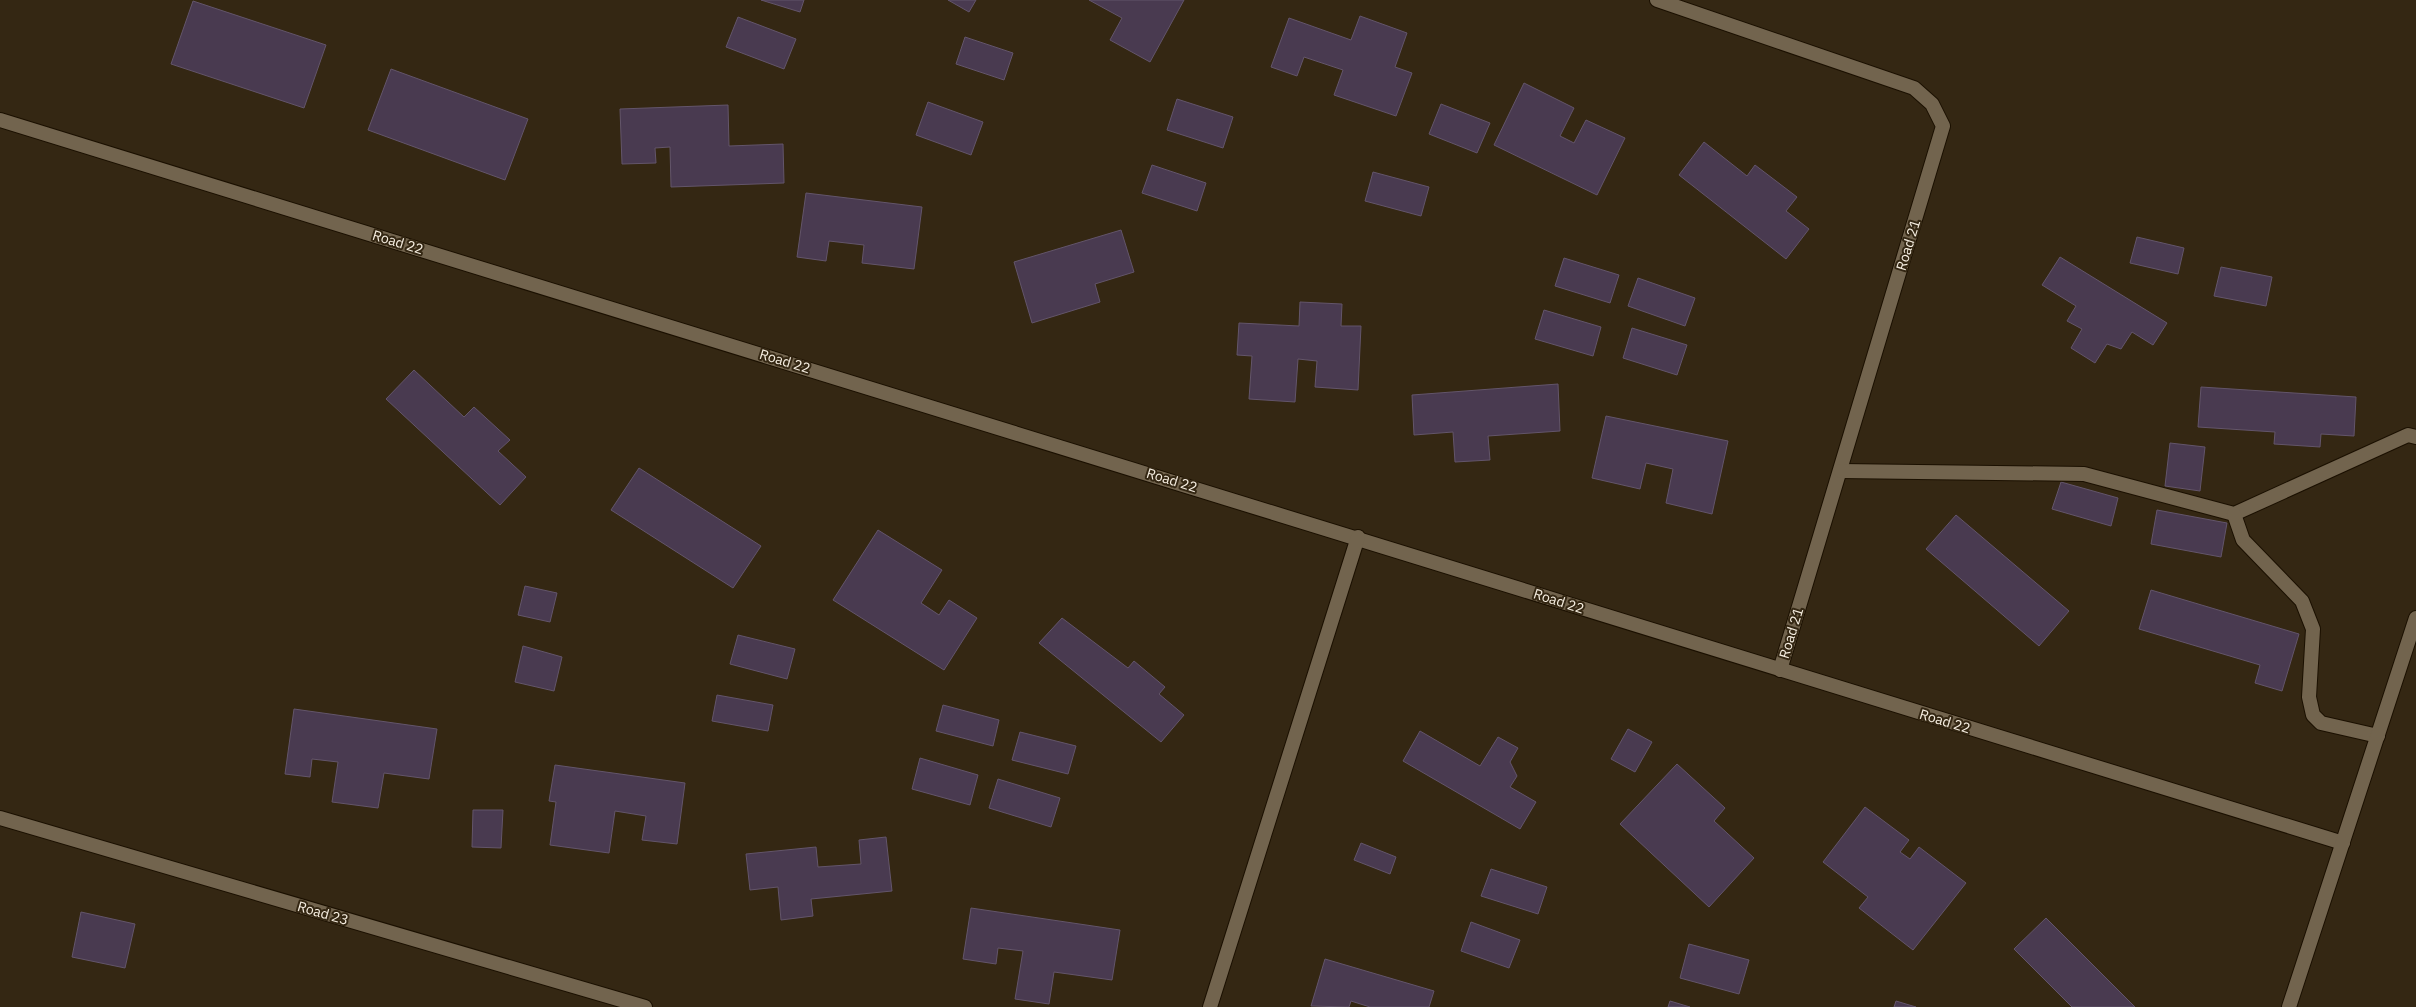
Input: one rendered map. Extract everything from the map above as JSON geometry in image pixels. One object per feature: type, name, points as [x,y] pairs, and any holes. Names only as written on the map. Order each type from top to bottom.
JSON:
[{"type":"street","name":"Road 21","points":[[1657,0],[1914,88],[1932,104],[1944,126],[1780,670]]},
{"type":"street","name":"Road 22","points":[[0,120],[1358,537],[1780,670],[2343,843]]},
{"type":"street","points":[[1841,470],[2084,474],[2234,514],[2408,435],[2416,437]]},
{"type":"street","points":[[2234,514],[2243,540],[2283,579],[2302,601],[2312,628],[2309,697],[2313,715],[2321,723],[2378,736]]},
{"type":"street","points":[[1210,1007],[1358,537]]},
{"type":"street","points":[[2289,1007],[2416,618]]},
{"type":"street","name":"Road 23","points":[[0,818],[645,1007]]},
{"type":"building","points":[[761,0],[804,0],[800,12]]},
{"type":"building","points":[[948,0],[976,0],[969,12]]},
{"type":"building","points":[[1089,0],[1184,0],[1150,62],[1110,40],[1122,18]]},
{"type":"building","points":[[193,1],[326,45],[304,108],[171,64]]},
{"type":"building","points":[[1360,16],[1407,33],[1395,67],[1412,73],[1396,116],[1334,95],[1343,70],[1304,57],[1297,76],[1271,67],[1289,18],[1351,40]]},
{"type":"building","points":[[738,17],[796,39],[784,69],[726,47]]},
{"type":"building","points":[[965,37],[1013,53],[1004,80],[956,64]]},
{"type":"building","points":[[391,69],[528,119],[505,180],[368,130]]},
{"type":"building","points":[[1524,83],[1574,108],[1560,136],[1574,143],[1586,120],[1625,138],[1597,195],[1494,145]]},
{"type":"building","points":[[1177,99],[1233,117],[1223,148],[1167,130]]},
{"type":"building","points":[[928,102],[983,122],[971,155],[916,135]]},
{"type":"building","points":[[1441,104],[1490,123],[1477,153],[1429,134]]},
{"type":"building","points":[[728,105],[729,146],[783,144],[784,183],[671,187],[670,147],[655,148],[656,163],[622,164],[620,109]]},
{"type":"building","points":[[1704,142],[1747,176],[1755,165],[1797,197],[1786,211],[1809,229],[1786,259],[1679,175]]},
{"type":"building","points":[[1152,165],[1206,183],[1197,211],[1142,193]]},
{"type":"building","points":[[1373,172],[1429,187],[1421,216],[1365,201]]},
{"type":"building","points":[[806,193],[922,207],[914,269],[862,263],[864,245],[829,241],[826,261],[797,257]]},
{"type":"building","points":[[1121,230],[1134,272],[1095,284],[1100,302],[1032,323],[1014,262]]},
{"type":"building","points":[[2137,237],[2184,248],[2178,274],[2130,263]]},
{"type":"building","points":[[2060,257],[2167,323],[2153,345],[2132,332],[2121,349],[2107,344],[2095,363],[2071,348],[2082,329],[2067,321],[2076,306],[2042,285]]},
{"type":"building","points":[[1564,258],[1619,275],[1610,303],[1555,286]]},
{"type":"building","points":[[2221,267],[2272,277],[2266,306],[2214,296]]},
{"type":"building","points":[[1638,278],[1695,298],[1685,326],[1628,306]]},
{"type":"building","points":[[1300,302],[1342,304],[1341,326],[1361,326],[1358,390],[1315,387],[1317,361],[1298,359],[1295,402],[1249,399],[1252,356],[1237,355],[1239,323],[1299,326]]},
{"type":"building","points":[[1544,310],[1601,327],[1593,356],[1535,339]]},
{"type":"building","points":[[1632,328],[1687,345],[1677,375],[1623,358]]},
{"type":"building","points":[[414,370],[464,417],[474,407],[510,440],[498,451],[526,477],[500,505],[386,399]]},
{"type":"building","points":[[1558,384],[1560,431],[1488,436],[1490,460],[1455,462],[1453,432],[1414,435],[1412,395]]},
{"type":"building","points":[[2201,387],[2356,397],[2354,436],[2321,434],[2320,447],[2274,444],[2275,432],[2198,427]]},
{"type":"building","points":[[1606,416],[1728,441],[1712,514],[1666,503],[1673,469],[1646,463],[1640,489],[1592,478]]},
{"type":"building","points":[[2170,443],[2205,447],[2200,491],[2165,486]]},
{"type":"building","points":[[639,468],[761,546],[733,588],[611,510]]},
{"type":"building","points":[[2061,482],[2118,498],[2111,526],[2052,509]]},
{"type":"building","points":[[2157,510],[2227,523],[2221,557],[2151,544]]},
{"type":"building","points":[[1956,515],[2069,611],[2039,646],[1926,549]]},
{"type":"building","points":[[878,530],[942,570],[921,603],[939,615],[949,600],[977,618],[944,670],[833,600]]},
{"type":"building","points":[[525,586],[557,593],[550,622],[518,615]]},
{"type":"building","points":[[2151,590],[2299,634],[2282,691],[2255,683],[2260,665],[2139,629]]},
{"type":"building","points":[[1062,618],[1128,668],[1134,661],[1165,687],[1159,694],[1184,715],[1161,742],[1039,643]]},
{"type":"building","points":[[738,635],[795,649],[787,679],[730,664]]},
{"type":"building","points":[[523,646],[562,657],[554,691],[515,682]]},
{"type":"building","points":[[717,695],[773,705],[768,731],[712,721]]},
{"type":"building","points":[[943,705],[999,720],[993,746],[936,731]]},
{"type":"building","points":[[294,709],[437,729],[429,779],[384,773],[378,808],[332,802],[338,762],[312,759],[310,777],[285,774]]},
{"type":"building","points":[[1628,729],[1652,742],[1635,772],[1611,759]]},
{"type":"building","points":[[1420,731],[1480,766],[1498,737],[1518,748],[1510,762],[1517,776],[1510,787],[1536,802],[1520,829],[1403,761]]},
{"type":"building","points":[[1020,732],[1076,746],[1068,774],[1012,760]]},
{"type":"building","points":[[920,758],[978,775],[970,805],[912,789]]},
{"type":"building","points":[[1677,764],[1725,808],[1714,821],[1754,858],[1709,907],[1620,824]]},
{"type":"building","points":[[555,765],[685,783],[677,844],[642,840],[646,816],[615,811],[609,853],[550,845],[556,802],[549,801]]},
{"type":"building","points":[[998,779],[1060,798],[1051,827],[989,808]]},
{"type":"building","points":[[1865,807],[1909,840],[1900,852],[1910,859],[1919,847],[1966,883],[1913,950],[1859,908],[1868,897],[1823,862]]},
{"type":"building","points":[[473,810],[503,810],[501,848],[472,847]]},
{"type":"building","points":[[886,837],[892,891],[811,899],[813,916],[781,920],[778,887],[750,890],[746,854],[816,847],[818,867],[861,864],[859,840]]},
{"type":"building","points":[[1361,843],[1396,857],[1390,874],[1354,860]]},
{"type":"building","points":[[1491,869],[1547,887],[1538,914],[1481,896]]},
{"type":"building","points":[[971,908],[1120,930],[1112,980],[1054,972],[1049,1004],[1015,999],[1023,951],[998,948],[996,964],[963,959]]},
{"type":"building","points":[[81,912],[135,924],[125,968],[72,957]]},
{"type":"building","points":[[2046,918],[2135,1007],[2072,1007],[2014,949]]},
{"type":"building","points":[[1471,922],[1520,940],[1509,968],[1461,951]]},
{"type":"building","points":[[1689,944],[1749,960],[1739,994],[1680,978]]},
{"type":"building","points":[[1325,959],[1434,991],[1429,1007],[1370,1007],[1351,1001],[1349,1007],[1311,1006]]},
{"type":"building","points":[[1670,1001],[1690,1007],[1668,1007]]},
{"type":"building","points":[[1896,1001],[1916,1007],[1894,1007]]}]
